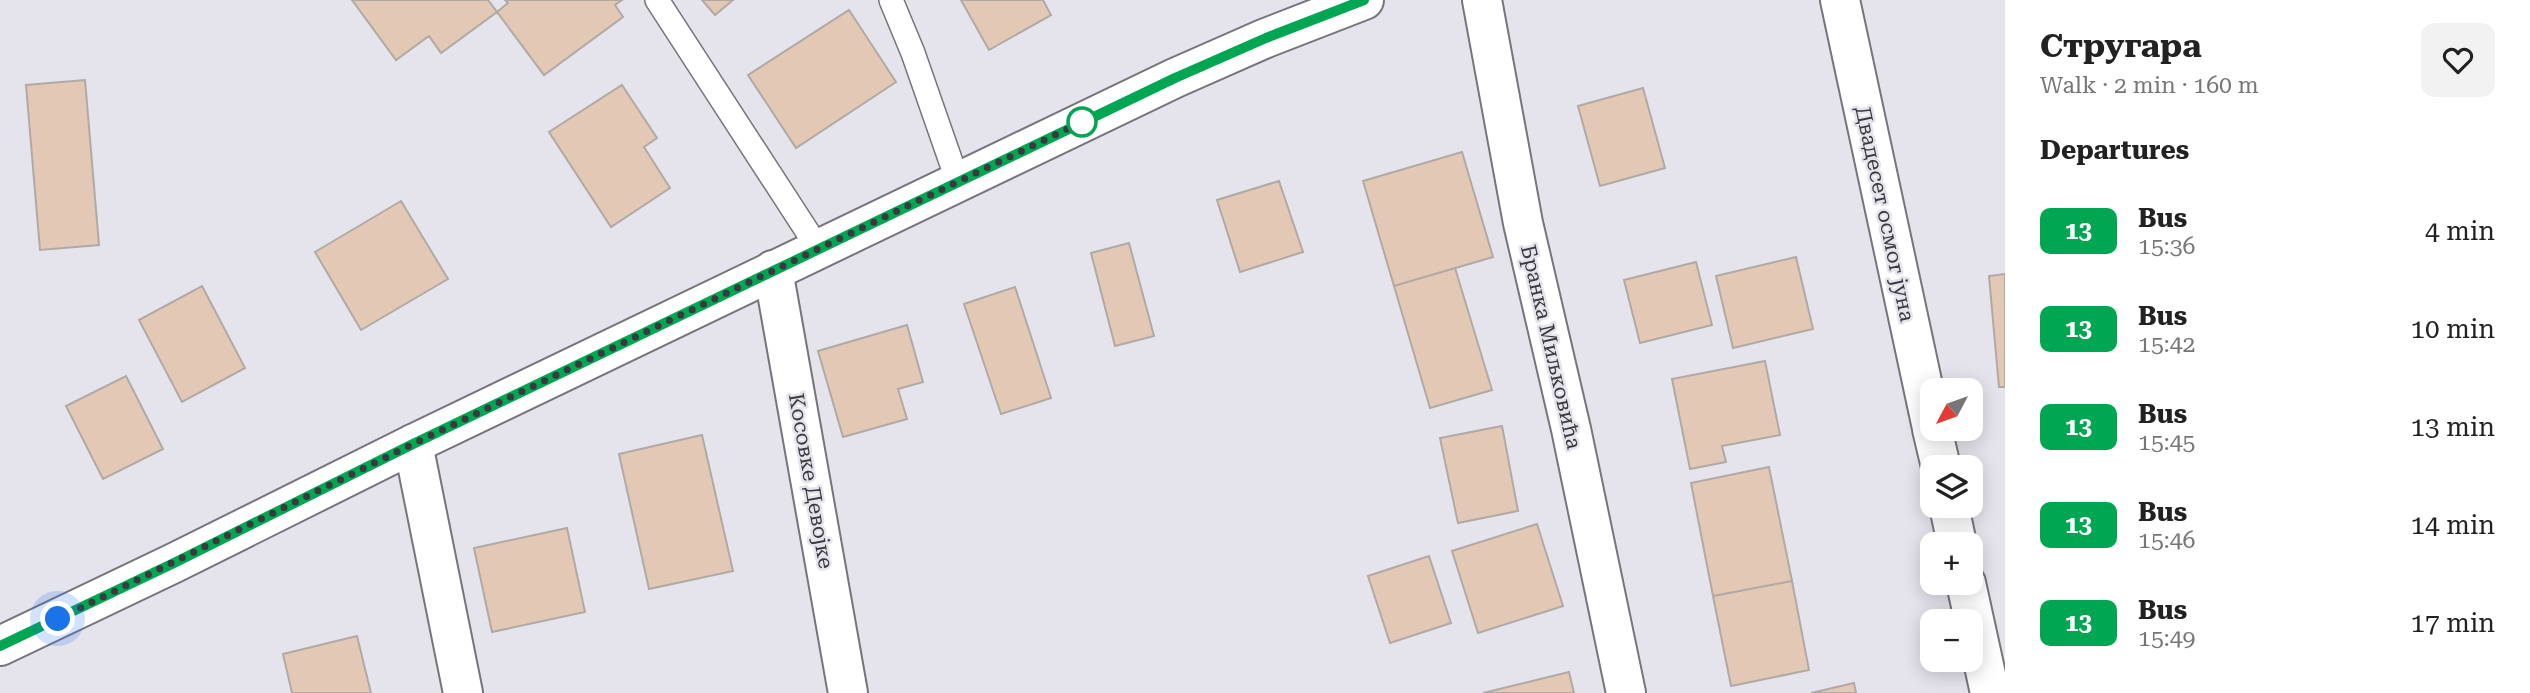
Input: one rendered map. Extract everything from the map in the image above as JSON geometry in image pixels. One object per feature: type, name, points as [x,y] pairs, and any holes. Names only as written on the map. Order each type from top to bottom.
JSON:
[{"type":"street","points":[[0,646],[818,248],[1175,78],[1266,38],[1364,0]]},
{"type":"street","name":"Бранка Миљковића","points":[[1482,0],[1523,223],[1571,429],[1601,584],[1626,693]]},
{"type":"street","name":"Двадесет осмог јуна","points":[[1840,0],[1921,378]]},
{"type":"street","name":"Косовке Девојке","points":[[773,270],[848,693]]},
{"type":"street","points":[[413,444],[463,693]]},
{"type":"street","points":[[1969,595],[1990,693]]},
{"type":"lane","points":[[657,0],[818,248]]},
{"type":"lane","points":[[891,0],[913,53],[958,182]]},
{"type":"building","points":[[352,0],[488,0],[497,12],[441,53],[429,36],[396,60]]},
{"type":"building","points":[[505,0],[622,0],[615,5],[623,17],[544,75],[497,12],[508,3]]},
{"type":"building","points":[[702,0],[733,0],[715,15]]},
{"type":"building","points":[[961,0],[1043,0],[1051,15],[989,50]]},
{"type":"building","points":[[849,10],[896,82],[796,148],[748,75]]},
{"type":"building","points":[[85,80],[99,245],[40,250],[26,85]]},
{"type":"building","points":[[622,85],[657,138],[644,147],[670,188],[611,227],[549,132]]},
{"type":"building","points":[[1643,88],[1665,168],[1600,186],[1578,106]]},
{"type":"building","points":[[1462,152],[1493,257],[1394,286],[1363,181]]},
{"type":"building","points":[[1279,181],[1303,252],[1240,272],[1217,200]]},
{"type":"building","points":[[401,201],[448,279],[361,330],[315,252]]},
{"type":"building","points":[[1129,243],[1154,336],[1115,346],[1091,253]]},
{"type":"building","points":[[1796,257],[1813,329],[1733,348],[1716,276]]},
{"type":"building","points":[[1696,262],[1712,325],[1640,343],[1624,280]]},
{"type":"building","points":[[1455,268],[1492,390],[1430,408],[1394,286]]},
{"type":"building","points":[[2005,274],[2005,387],[1999,387],[1989,276]]},
{"type":"building","points":[[202,286],[245,368],[182,402],[139,320]]},
{"type":"building","points":[[1015,287],[1051,398],[1001,414],[964,304]]},
{"type":"building","points":[[907,325],[923,382],[898,389],[907,419],[843,437],[818,351]]},
{"type":"building","points":[[1765,361],[1780,435],[1722,446],[1726,462],[1690,469],[1672,379]]},
{"type":"building","points":[[126,376],[163,449],[103,479],[66,406]]},
{"type":"building","points":[[1502,426],[1518,511],[1458,523],[1440,438]]},
{"type":"building","points":[[702,435],[733,571],[649,589],[619,454]]},
{"type":"building","points":[[1769,467],[1792,581],[1713,596],[1691,483]]},
{"type":"building","points":[[1537,524],[1563,606],[1478,633],[1452,551]]},
{"type":"building","points":[[567,528],[585,612],[492,632],[474,548]]},
{"type":"building","points":[[1429,556],[1451,623],[1390,643],[1368,576]]},
{"type":"building","points":[[1792,581],[1809,670],[1731,686],[1713,596]]},
{"type":"building","points":[[357,636],[371,693],[292,693],[283,654]]},
{"type":"building","points":[[1569,672],[1574,693],[1483,693]]},
{"type":"building","points":[[1854,683],[1856,693],[1811,693]]},
{"type":"bus line","name":"13","points":[[0,646],[413,444],[1175,78],[1266,38],[1364,0]]},
{"type":"route","points":[[58,619],[413,444],[1082,122]]}]
